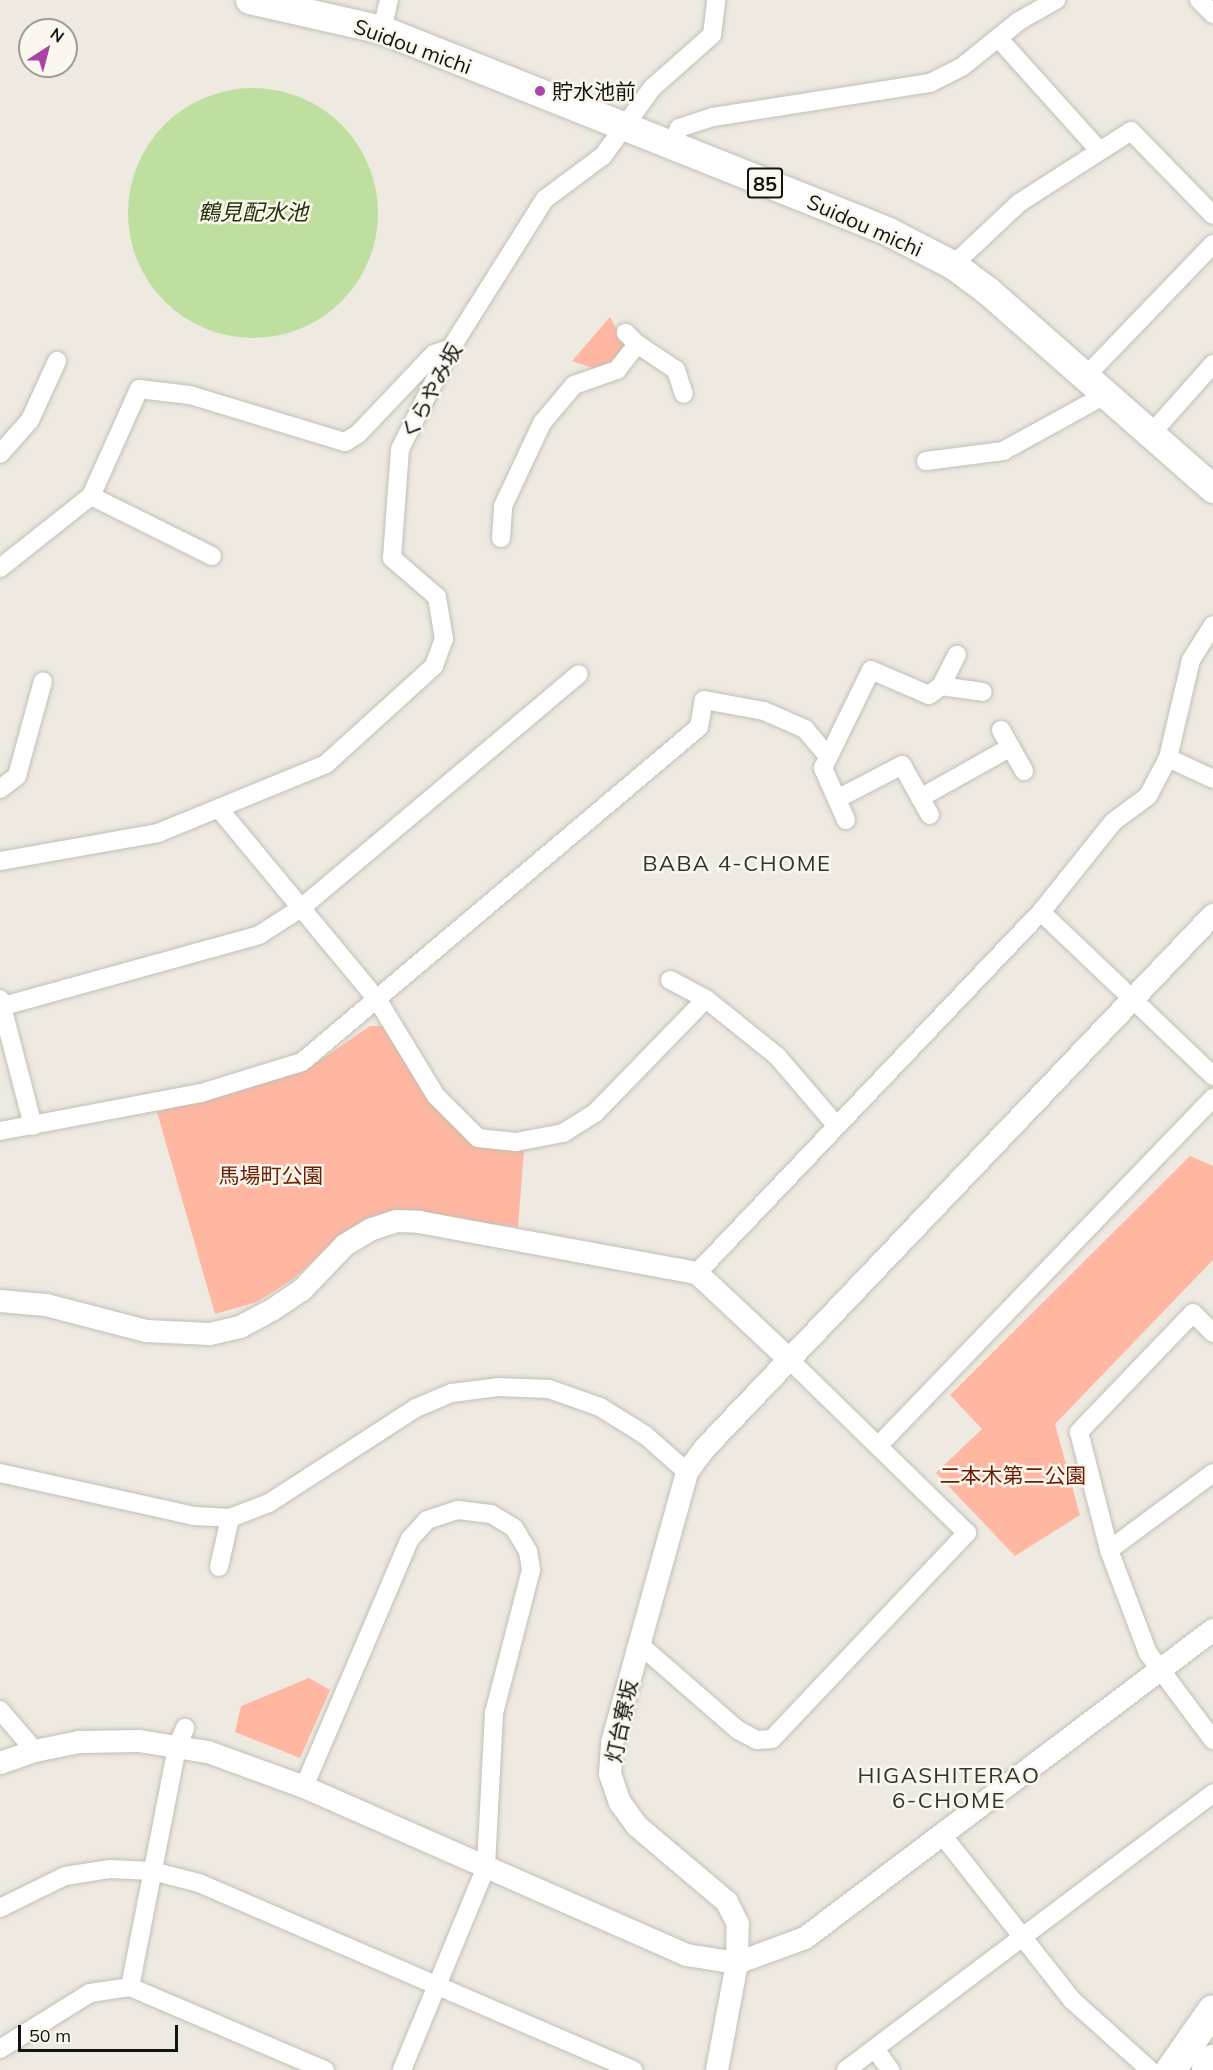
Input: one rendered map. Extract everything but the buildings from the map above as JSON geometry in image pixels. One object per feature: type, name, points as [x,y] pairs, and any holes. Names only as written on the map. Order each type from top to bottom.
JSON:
[{"type":"highway","points":[[1171,2070],[1213,2010]]},
{"type":"highway","points":[[1206,2070],[1213,2060]]},
{"type":"main road","name":"Suidou michi","points":[[250,0],[382,30],[621,128],[887,231],[952,265],[988,291],[1093,387],[1213,489]]},
{"type":"street","points":[[382,30],[389,0]]},
{"type":"street","name":"くらやみ坂","points":[[219,809],[326,764],[418,683],[434,666],[444,639],[437,597],[392,558],[400,449],[451,348],[545,199],[603,156],[652,88],[712,35],[717,0]]},
{"type":"street","points":[[1018,21],[1020,0]]},
{"type":"street","points":[[672,147],[679,128],[713,117],[930,83],[963,66],[999,39],[1018,21],[1056,0]]},
{"type":"street","points":[[1199,0],[1213,14]]},
{"type":"street","points":[[999,39],[1100,150]]},
{"type":"street","points":[[952,265],[1019,203],[1131,131],[1213,215]]},
{"type":"street","points":[[926,461],[1003,451],[1093,387],[1213,244]]},
{"type":"street","points":[[501,538],[503,506],[542,423],[574,385],[617,370],[631,338],[676,370],[684,394]]},
{"type":"street","points":[[0,568],[91,496],[139,389],[190,395],[345,442],[358,434],[434,354],[451,348]]},
{"type":"street","points":[[0,454],[30,420],[57,361]]},
{"type":"street","points":[[1150,435],[1213,364]]},
{"type":"street","points":[[91,496],[212,556]]},
{"type":"street","points":[[697,1273],[1041,912],[1113,822],[1148,796],[1168,758],[1191,660],[1211,634]]},
{"type":"street","points":[[846,820],[823,768],[827,755],[871,670],[929,695],[941,686],[957,656]]},
{"type":"street","points":[[33,1126],[1,1004],[259,935],[301,908],[579,674]]},
{"type":"street","points":[[0,789],[17,776],[43,681]]},
{"type":"street","points":[[941,686],[983,692]]},
{"type":"street","points":[[0,1131],[201,1093],[302,1062],[699,727],[704,700],[764,711],[806,729],[827,755]]},
{"type":"street","points":[[1001,730],[1024,771]]},
{"type":"street","points":[[920,798],[1011,747]]},
{"type":"street","points":[[1168,758],[1213,779]]},
{"type":"street","points":[[837,799],[902,765],[930,815]]},
{"type":"street","points":[[0,861],[158,833],[219,809],[377,999],[436,1096],[478,1138],[516,1142],[563,1133],[595,1113],[706,999]]},
{"type":"street","points":[[1041,912],[1213,1076]]},
{"type":"street","points":[[0,1473],[194,1516],[230,1518],[269,1503],[416,1408],[452,1393],[498,1387],[549,1389],[600,1407],[645,1435],[687,1472],[706,1447],[1213,915]]},
{"type":"street","points":[[670,980],[706,999],[777,1056],[836,1125]]},
{"type":"street","points":[[879,1445],[1213,1098]]},
{"type":"street","points":[[0,1301],[46,1305],[146,1331],[210,1334],[240,1327],[272,1310],[302,1290],[345,1245],[372,1229],[396,1221],[452,1226],[697,1273],[879,1445],[968,1533],[772,1739],[757,1740],[738,1731],[639,1644]]},
{"type":"street","points":[[1213,1333],[1193,1313],[1079,1432],[1109,1550],[1148,1653],[1213,1740]]},
{"type":"street","name":"灯台寮坂","points":[[687,1472],[612,1743],[610,1774],[620,1803],[637,1826],[727,1902],[738,1924],[737,1963],[717,2070]]},
{"type":"street","points":[[1109,1550],[1213,1473]]},
{"type":"street","points":[[304,1787],[410,1539],[427,1520],[458,1510],[491,1514],[514,1527],[528,1551],[531,1570],[494,1713],[486,1867],[402,2070]]},
{"type":"street","points":[[219,1567],[230,1518]]},
{"type":"street","points":[[0,1763],[35,1751],[79,1742],[139,1741],[181,1737],[208,1752],[304,1787],[687,1955],[737,1963],[805,1938],[1213,1630]]},
{"type":"street","points":[[0,1710],[35,1751]]},
{"type":"street","points":[[129,1987],[181,1737]]},
{"type":"street","points":[[846,2070],[1213,1793]]},
{"type":"street","points":[[943,1836],[1024,1935],[1072,2000],[1150,2070]]},
{"type":"street","points":[[0,1908],[65,1876],[110,1869],[152,1871],[199,1882],[633,2070]]},
{"type":"street","points":[[0,2049],[90,1993],[129,1987],[325,2070]]},
{"type":"street","points":[[875,2049],[890,2070]]},
{"type":"green space","points":[[610,317],[625,345],[611,362],[593,368],[572,361]]},
{"type":"green space","name":"馬場町公園","points":[[370,1026],[384,1026],[477,1145],[524,1150],[518,1227],[397,1212],[337,1239],[293,1279],[257,1302],[215,1314],[157,1112],[309,1068]]},
{"type":"green space","name":"二本木第二公園","points":[[1190,1156],[1213,1166],[1213,1260],[1055,1424],[1080,1515],[1015,1556],[936,1473],[982,1429],[950,1395]]},
{"type":"green space","points":[[309,1678],[330,1690],[300,1758],[235,1732],[241,1706]]},
{"type":"water","name":"鶴見配水池","points":[[253,88],[289,94],[312,103],[332,116],[350,134],[368,165],[375,189],[378,213],[372,249],[363,272],[350,292],[332,310],[301,328],[277,335],[253,338],[217,332],[194,323],[174,310],[156,292],[138,261],[131,237],[128,213],[134,177],[143,154],[156,134],[174,116],[205,98],[229,91]]},
{"type":"place","name":"貯水池前","points":[[540,91]]},
{"type":"district","name":"BABA 4-CHOME","points":[[737,864]]},
{"type":"district","name":"HIGASHITERAO 6-CHOME","points":[[949,1788]]}]
